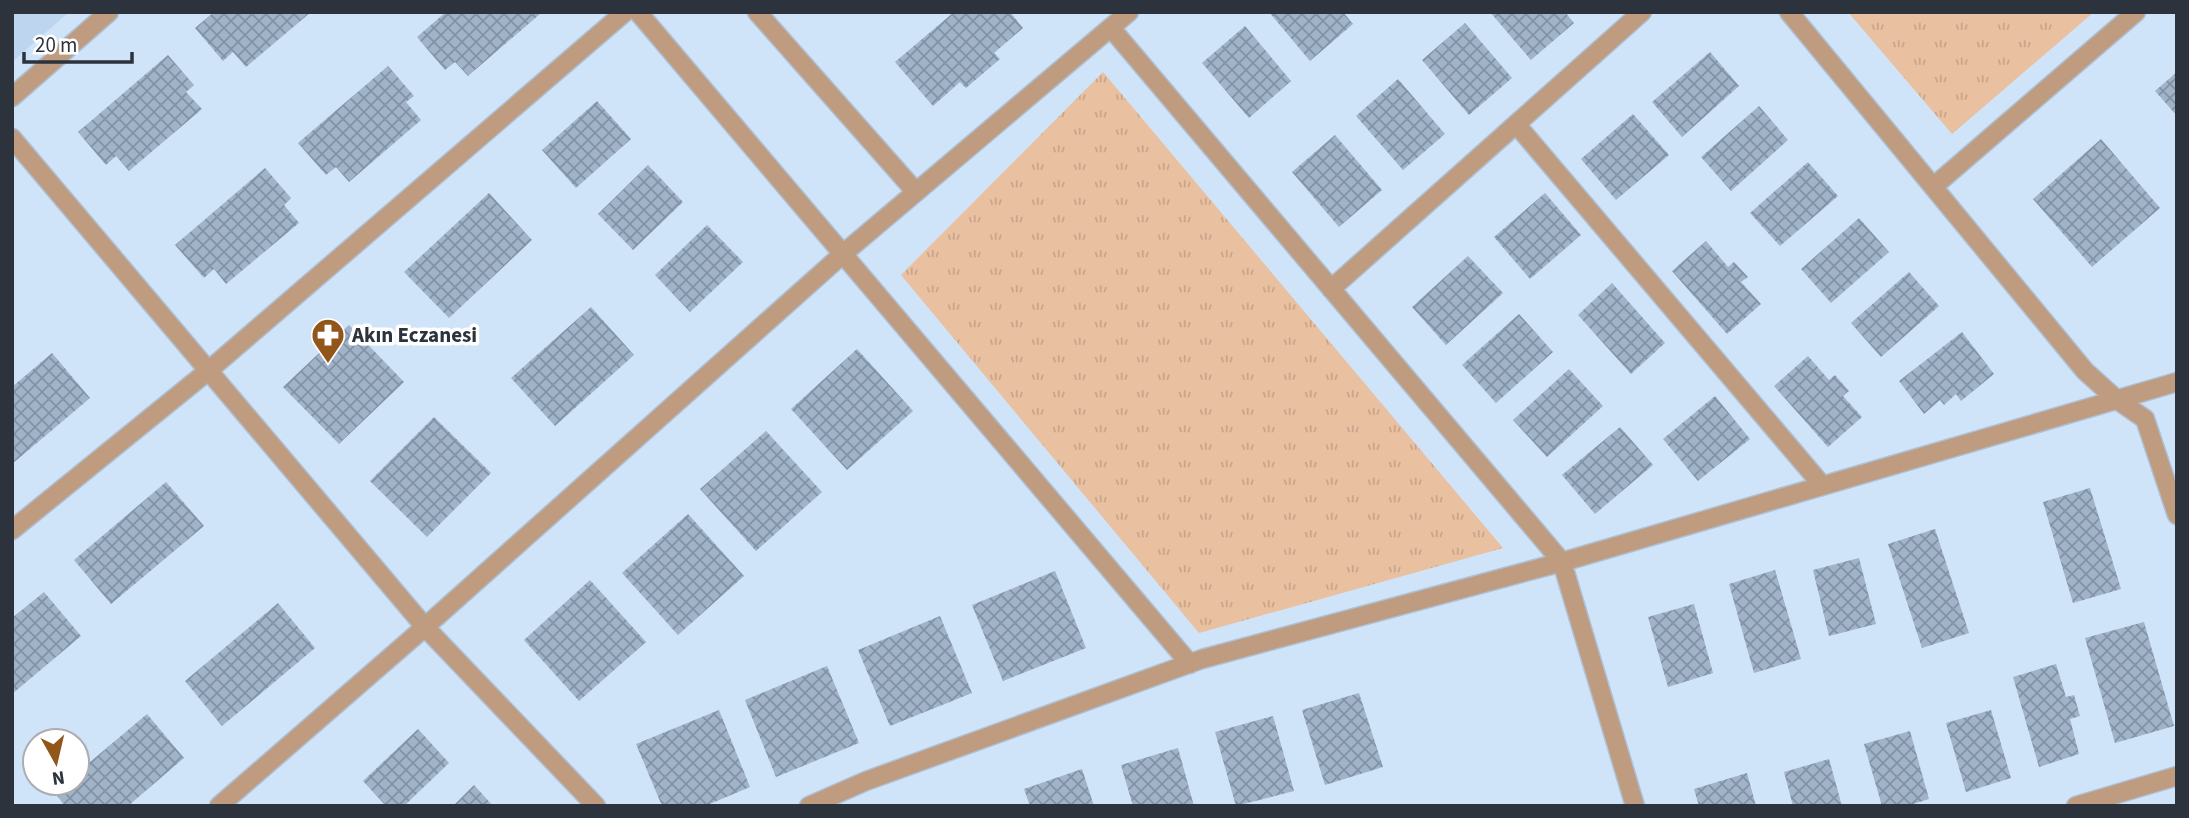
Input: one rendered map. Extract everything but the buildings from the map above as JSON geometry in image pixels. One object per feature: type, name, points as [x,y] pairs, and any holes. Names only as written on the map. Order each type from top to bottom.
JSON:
[{"type":"street","points":[[12,97],[109,12]]},
{"type":"street","points":[[12,530],[208,371],[625,12]]},
{"type":"street","points":[[638,12],[1190,664]]},
{"type":"street","points":[[757,12],[916,192]]},
{"type":"street","points":[[219,806],[425,627],[844,253],[1129,12]]},
{"type":"street","points":[[1331,289],[1642,12]]},
{"type":"street","points":[[1788,12],[2085,371],[2116,399],[2145,419],[2177,516]]},
{"type":"street","points":[[1933,187],[2136,12]]},
{"type":"street","points":[[1111,28],[1562,562],[1635,806]]},
{"type":"street","points":[[1516,124],[1822,485]]},
{"type":"street","points":[[12,138],[425,627],[596,806]]},
{"type":"street","points":[[809,806],[866,781],[1190,664],[1562,562],[2177,382]]},
{"type":"street","points":[[2076,806],[2177,776]]},
{"type":"shaded area","points":[[12,12],[69,12],[12,62]]},
{"type":"green space","points":[[1848,12],[2094,12],[1952,134]]},
{"type":"green space","points":[[1103,72],[1503,548],[1199,633],[901,275]]},
{"type":"place","name":"Akın Eczanesi","points":[[328,365]]}]
